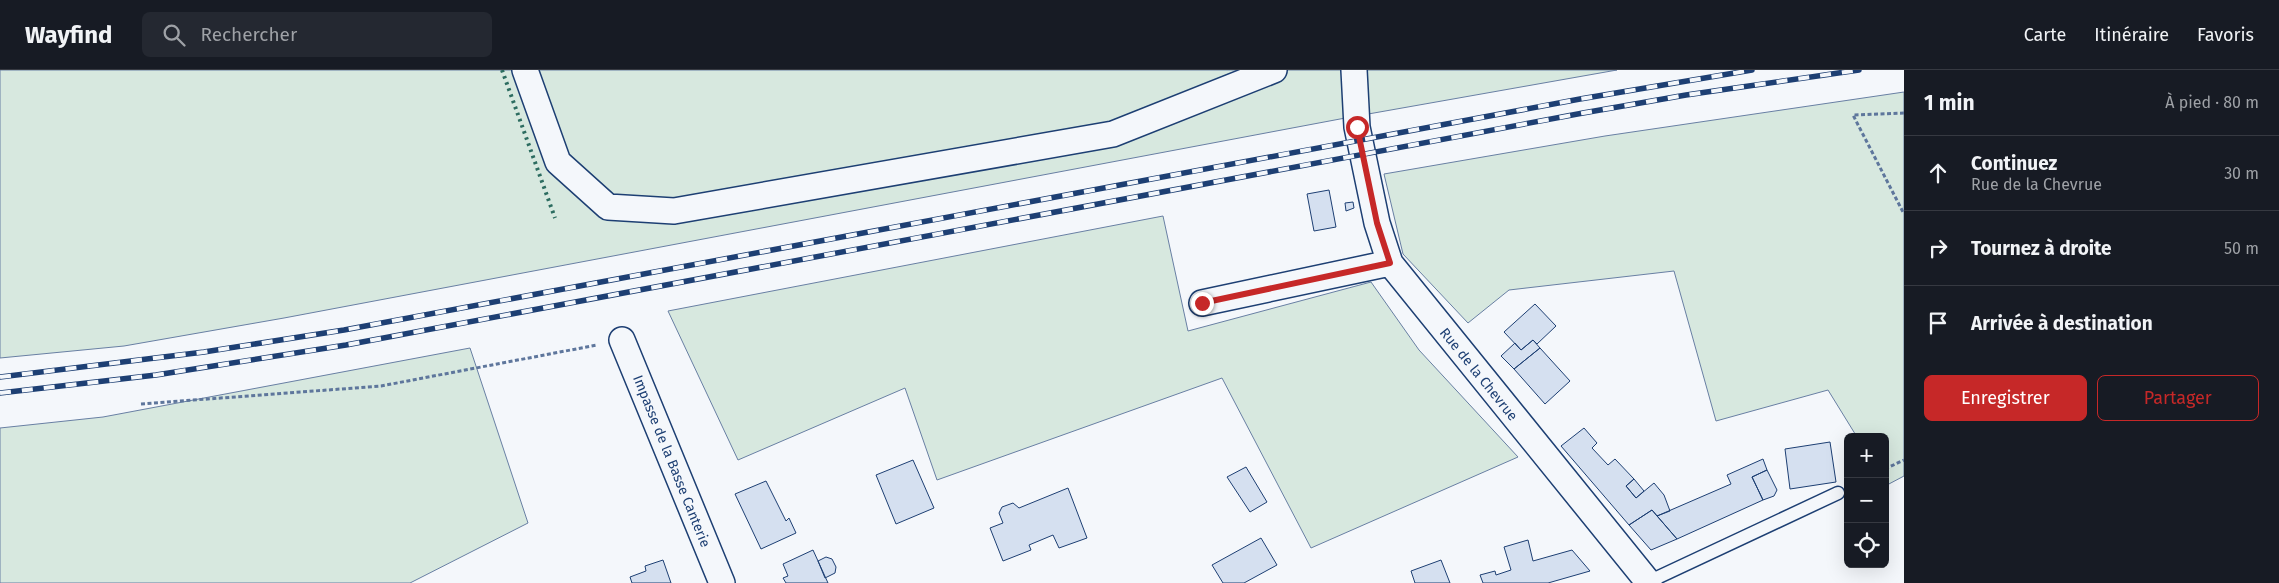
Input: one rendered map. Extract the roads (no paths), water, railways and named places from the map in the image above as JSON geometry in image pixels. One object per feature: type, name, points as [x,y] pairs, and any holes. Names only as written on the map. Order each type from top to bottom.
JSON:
[{"type":"street","points":[[524,70],[558,162],[608,207],[674,211],[1114,134],[1274,70]]},
{"type":"street","name":"Rue de la Chevrue","points":[[1354,70],[1357,127],[1377,223],[1390,263],[1648,583]]},
{"type":"street","points":[[1202,303],[1390,263]]},
{"type":"street","name":"Impasse de la Basse Canterie","points":[[622,340],[722,583]]},
{"type":"lane","points":[[1648,583],[1838,493]]},
{"type":"railway","points":[[0,377],[204,352],[344,330],[1580,99],[1752,70]]},
{"type":"railway","points":[[0,393],[156,375],[346,345],[1583,113],[1686,95],[1859,70]]}]
